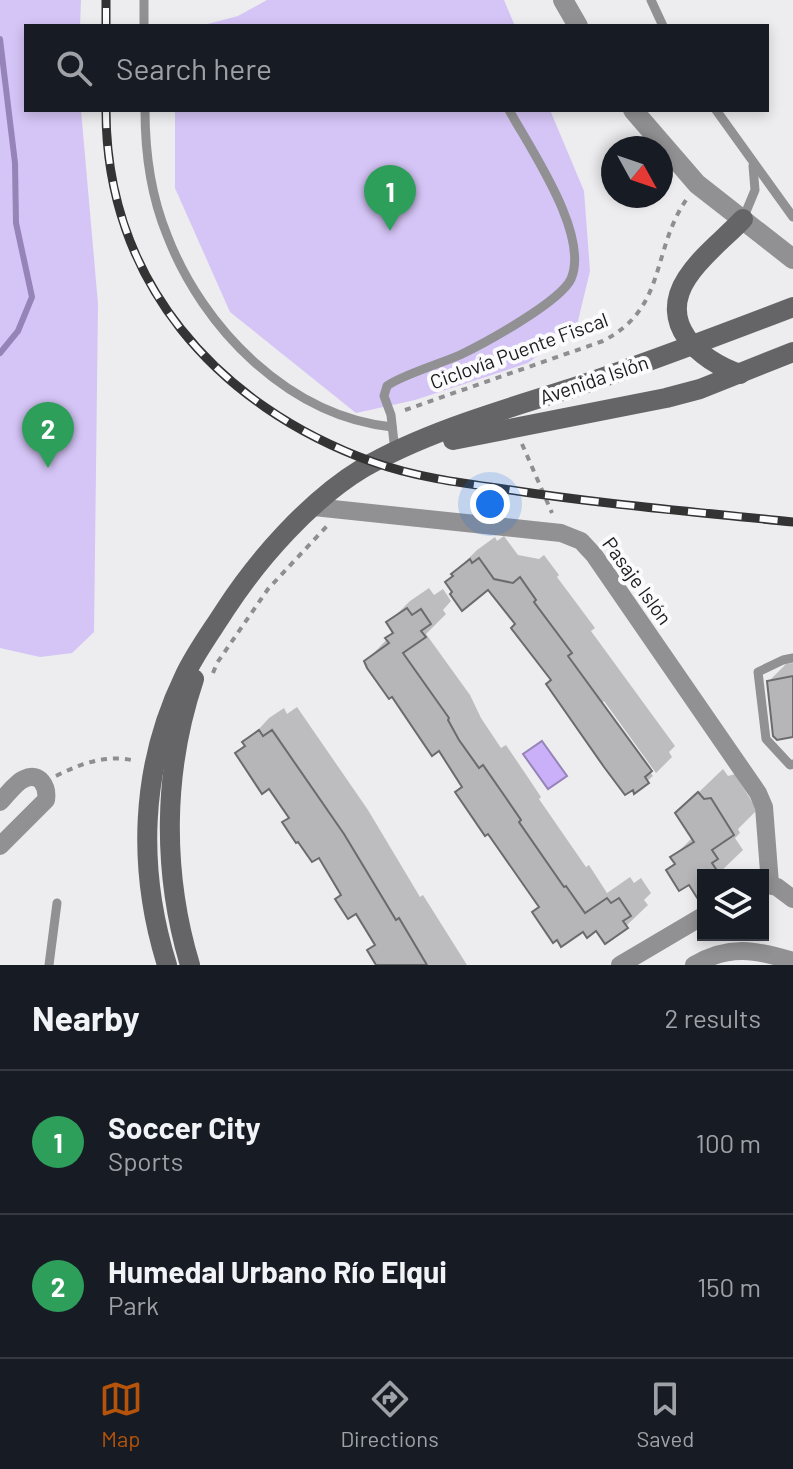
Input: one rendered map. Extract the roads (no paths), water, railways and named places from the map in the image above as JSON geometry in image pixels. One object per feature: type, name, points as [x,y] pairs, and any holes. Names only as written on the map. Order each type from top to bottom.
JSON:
[{"type":"main road","points":[[740,374],[711,361],[693,346],[683,333],[678,318],[682,287],[694,269],[743,219]]},
{"type":"main road","name":"Avenida Islón","points":[[167,965],[156,923],[147,860],[146,828],[153,765],[172,704],[200,646],[262,559],[314,507],[363,469],[395,452],[504,410],[693,346],[793,307]]},
{"type":"main road","name":"Avenida Islón","points":[[395,452],[666,398],[700,389],[793,352]]},
{"type":"main road","name":"Avenida Islón","points":[[190,965],[173,884],[170,828],[172,782],[190,694],[219,620]]},
{"type":"street","points":[[563,0],[577,24]]},
{"type":"street","points":[[635,112],[697,184],[793,259]]},
{"type":"street","name":"Pasaje Islón","points":[[314,507],[561,533],[581,541],[594,555],[758,793],[764,807],[766,869]]},
{"type":"street","points":[[0,802],[23,779],[36,777],[44,782],[47,790],[46,800],[0,846]]},
{"type":"street","points":[[769,885],[793,899]]},
{"type":"street","points":[[620,965],[697,920]]},
{"type":"street","points":[[694,965],[743,942],[793,961]]},
{"type":"lane","points":[[144,0],[144,24]]},
{"type":"lane","points":[[651,0],[662,24]]},
{"type":"lane","points":[[145,112],[152,182],[166,233],[188,280],[210,312],[253,360],[297,394],[341,416],[392,427]]},
{"type":"lane","points":[[395,452],[391,415],[384,393],[391,382],[437,366],[499,334],[558,295],[571,279],[576,256],[567,218],[510,112]]},
{"type":"lane","points":[[717,112],[793,217]]},
{"type":"lane","points":[[743,219],[755,190],[753,162]]},
{"type":"lane","points":[[793,658],[758,672],[766,739],[790,765],[793,764]]},
{"type":"lane","points":[[49,965],[57,903]]},
{"type":"waterway","points":[[0,39],[15,163],[16,223],[32,297],[18,331],[0,353]]},
{"type":"railway","points":[[106,0],[106,24]]},
{"type":"railway","points":[[106,112],[111,172],[126,229],[149,282],[181,329],[220,371],[265,407],[317,438],[373,462],[421,476],[576,499],[793,522]]},
{"type":"place","name":"Soccer City","points":[[390,231]]},
{"type":"place","name":"Humedal Urbano Río Elqui","points":[[48,468]]}]
